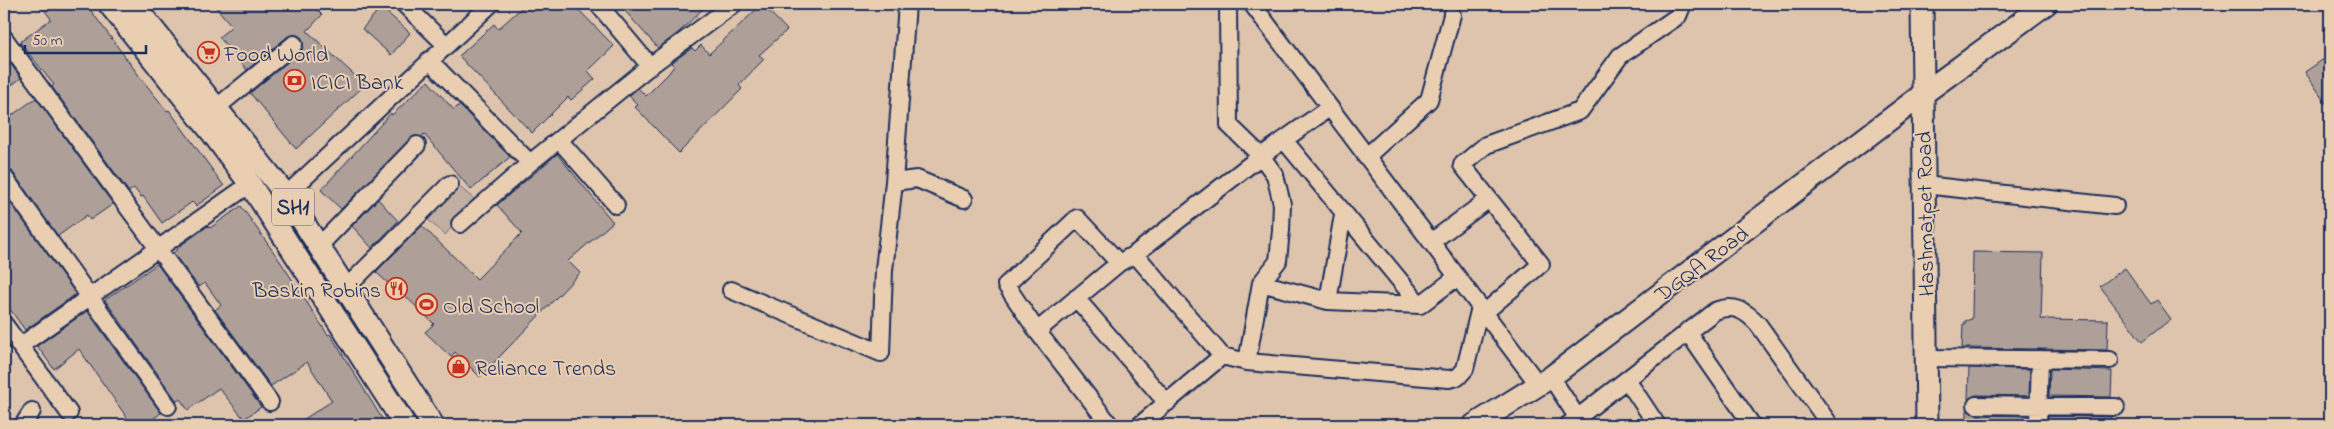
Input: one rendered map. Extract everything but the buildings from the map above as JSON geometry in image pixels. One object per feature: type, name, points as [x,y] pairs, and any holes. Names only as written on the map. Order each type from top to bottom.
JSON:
[{"type":"main road","name":"SH1","points":[[108,4],[213,134],[250,184],[405,425]]},
{"type":"main road","name":"SH1","points":[[133,4],[286,195],[433,425]]},
{"type":"main road","name":"Hashmatpet Road","points":[[1922,4],[1927,425]]},
{"type":"main road","name":"DGQA Road","points":[[1474,425],[1544,381],[1923,94],[2046,4]]},
{"type":"street","points":[[404,4],[446,45]]},
{"type":"street","points":[[286,195],[491,4]]},
{"type":"street","points":[[460,224],[530,162],[560,140],[650,66],[734,4]]},
{"type":"street","points":[[731,290],[881,353],[884,270],[894,182],[907,4]]},
{"type":"street","points":[[1228,4],[1229,125],[1261,156],[1275,175],[1282,204],[1278,261],[1261,283],[1247,362]]},
{"type":"street","points":[[1252,4],[1482,310],[1544,381],[1572,421],[1715,311],[1724,307],[1736,307],[1748,314],[1830,425]]},
{"type":"street","points":[[1135,254],[1222,356],[1247,362],[1449,379],[1458,377],[1464,369],[1482,310],[1541,264],[1462,165],[1486,145],[1580,111],[1620,56],[1678,16],[1683,4]]},
{"type":"street","points":[[602,5],[650,66]]},
{"type":"street","points":[[1366,157],[1429,100],[1452,15]]},
{"type":"street","points":[[4,38],[270,402]]},
{"type":"street","points":[[216,108],[294,44]]},
{"type":"street","points":[[429,60],[530,162]]},
{"type":"street","points":[[1037,331],[1119,263],[1135,254],[1261,156],[1329,108]]},
{"type":"street","points":[[560,140],[616,205]]},
{"type":"street","points":[[1284,140],[1343,215],[1420,306]]},
{"type":"street","points":[[318,246],[417,145]]},
{"type":"street","points":[[4,177],[168,406]]},
{"type":"street","points":[[894,182],[918,179],[964,199]]},
{"type":"street","points":[[20,346],[250,184]]},
{"type":"street","points":[[345,289],[450,184]]},
{"type":"street","points":[[1924,186],[2115,206]]},
{"type":"street","points":[[1431,242],[1489,199]]},
{"type":"street","points":[[1328,301],[1343,215]]},
{"type":"street","points":[[1110,425],[1037,331],[1006,285],[1077,218],[1119,263]]},
{"type":"street","points":[[1261,283],[1328,301],[1420,306],[1457,277]]},
{"type":"street","points":[[1076,298],[1168,403]]},
{"type":"street","points":[[4,324],[69,413]]},
{"type":"street","points":[[1687,331],[1752,425]]},
{"type":"street","points":[[1140,425],[1222,356]]},
{"type":"street","points":[[1926,358],[2110,360]]},
{"type":"street","points":[[2038,425],[2040,359]]},
{"type":"street","points":[[1627,380],[1657,425]]},
{"type":"street","points":[[1976,405],[2116,407]]},
{"type":"street","points":[[23,425],[32,411]]},
{"type":"shaded area","points":[[448,177],[475,200],[445,235],[418,211]]},
{"type":"place","name":"Food World","points":[[208,53]]},
{"type":"place","name":"ICICI Bank","points":[[295,81]]},
{"type":"place","name":"Baskin Robins","points":[[397,289]]},
{"type":"place","name":"Old School","points":[[427,305]]},
{"type":"place","name":"Reliance Trends","points":[[459,367]]}]
